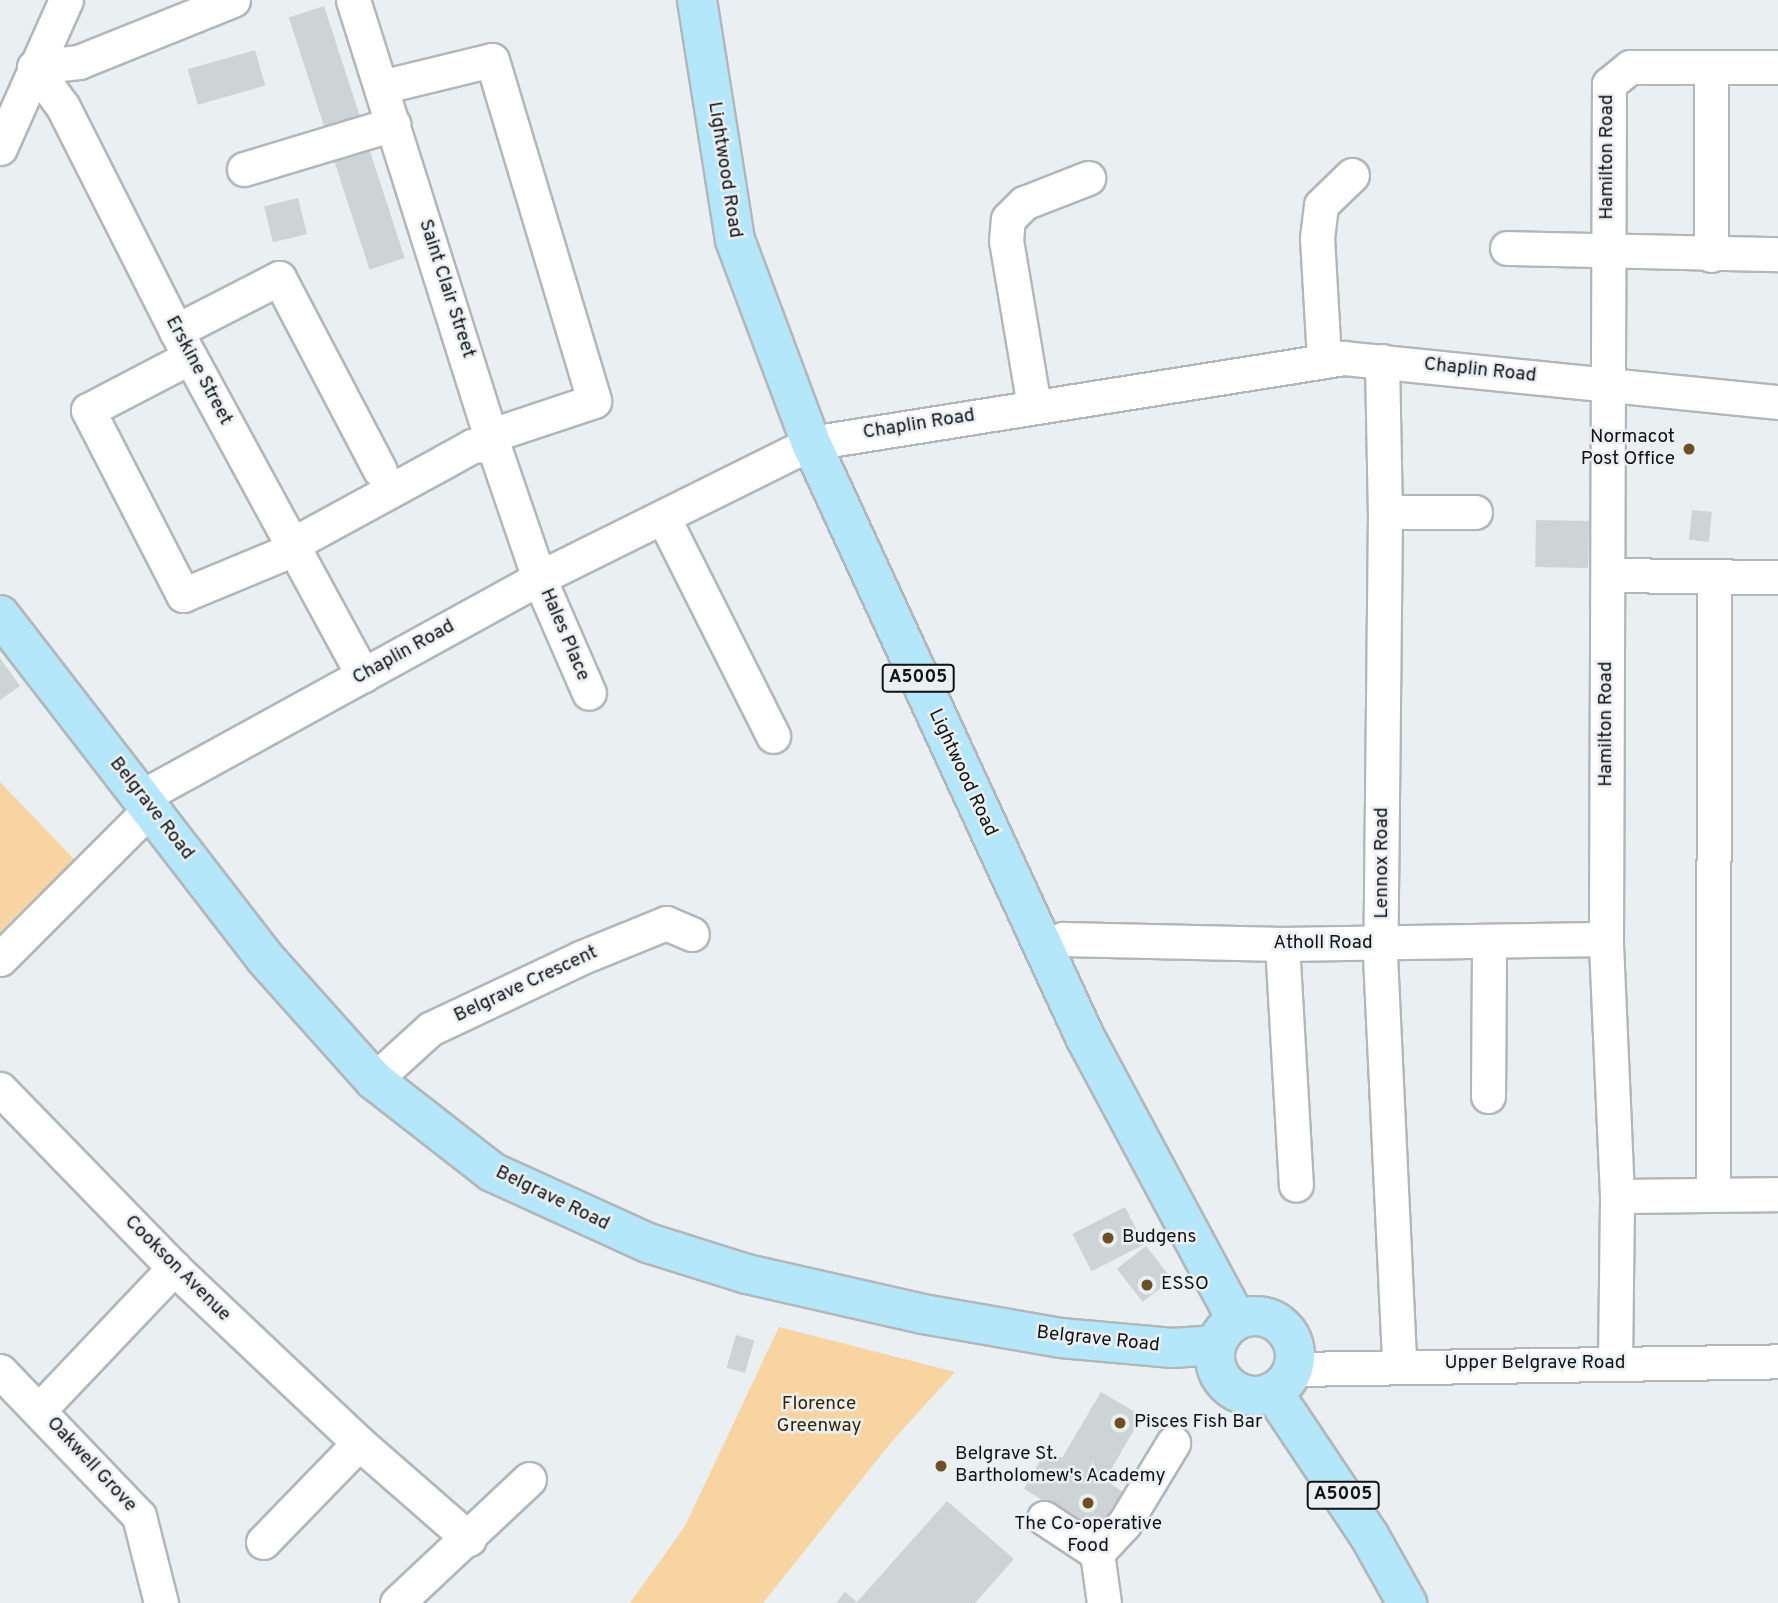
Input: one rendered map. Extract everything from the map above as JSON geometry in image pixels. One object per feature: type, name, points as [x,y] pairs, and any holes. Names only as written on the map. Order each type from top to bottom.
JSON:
[{"type":"main road","name":"Lightwood Road","points":[[697,0],[735,240],[811,443],[1043,950],[1185,1230],[1227,1333]]},
{"type":"main road","name":"Belgrave Road","points":[[0,615],[265,958],[374,1080],[492,1172],[648,1243],[747,1274],[923,1314],[1061,1338],[1174,1348],[1227,1333]]},
{"type":"main road","name":"A5005","points":[[1283,1380],[1247,1395],[1227,1385],[1215,1361],[1227,1333],[1257,1316],[1277,1323],[1294,1346],[1283,1380],[1355,1514],[1407,1603]]},
{"type":"street","points":[[0,148],[66,0]]},
{"type":"street","points":[[34,67],[79,62],[233,0]]},
{"type":"street","name":"Saint Clair Street","points":[[353,0],[492,439],[539,578]]},
{"type":"street","points":[[380,470],[279,278],[88,410],[183,595],[294,549],[302,539],[472,446],[594,401],[492,60],[381,88]]},
{"type":"street","name":"Erskine Street","points":[[34,67],[63,107],[183,344],[362,676]]},
{"type":"street","name":"Hamilton Road","points":[[1615,1364],[1617,1196],[1606,939],[1609,84],[1630,67],[1711,67]]},
{"type":"street","points":[[1711,255],[1711,67],[1778,67]]},
{"type":"street","points":[[244,169],[393,124]]},
{"type":"street","points":[[1324,359],[1317,238],[1321,205],[1352,175]]},
{"type":"street","points":[[1034,406],[1006,241],[1008,219],[1024,204],[1088,178]]},
{"type":"street","points":[[1507,248],[1711,255],[1778,254]]},
{"type":"street","name":"Chaplin Road","points":[[0,959],[146,802],[362,676],[539,578],[811,443],[1324,359],[1382,361],[1778,402]]},
{"type":"street","name":"Lennox Road","points":[[1382,361],[1385,512],[1382,944],[1399,1364]]},
{"type":"street","points":[[1385,512],[1475,512]]},
{"type":"street","points":[[663,517],[773,736]]},
{"type":"street","points":[[1608,575],[1778,577]]},
{"type":"street","name":"Hales Place","points":[[539,578],[589,693]]},
{"type":"street","points":[[1713,1194],[1714,578]]},
{"type":"street","name":"Belgrave Crescent","points":[[374,1080],[430,1029],[580,958],[666,923],[692,934]]},
{"type":"street","name":"Atholl Road","points":[[1043,950],[1063,939],[1282,944],[1606,939]]},
{"type":"street","points":[[1488,1096],[1489,942]]},
{"type":"street","points":[[1282,944],[1296,1185]]},
{"type":"street","name":"Cookson Avenue","points":[[0,1089],[174,1268],[359,1443],[469,1539]]},
{"type":"street","points":[[1617,1196],[1778,1194]]},
{"type":"street","name":"Oakwell Grove","points":[[40,1409],[174,1268]]},
{"type":"street","name":"Upper Belgrave Road","points":[[1283,1380],[1399,1364],[1778,1361]]},
{"type":"street","name":"Oakwell Grove","points":[[0,1371],[40,1409],[139,1516],[161,1603]]},
{"type":"street","points":[[263,1542],[359,1443]]},
{"type":"street","points":[[1097,1553],[1124,1524],[1173,1443]]},
{"type":"street","points":[[397,1603],[469,1539],[527,1494]]},
{"type":"street","points":[[1044,1518],[1097,1553],[1104,1603]]},
{"type":"green space","points":[[0,782],[74,859],[0,932]]},
{"type":"green space","name":"Florence Greenway","points":[[779,1327],[955,1372],[893,1440],[763,1603],[630,1603],[685,1526]]},
{"type":"building","points":[[324,6],[361,121],[326,133],[289,17]]},
{"type":"building","points":[[255,50],[265,86],[198,105],[188,69]]},
{"type":"building","points":[[367,142],[405,258],[370,269],[332,153]]},
{"type":"building","points":[[298,198],[307,234],[273,242],[264,206]]},
{"type":"building","points":[[1692,510],[1712,512],[1709,542],[1689,540]]},
{"type":"building","points":[[1536,520],[1589,521],[1588,568],[1535,567]]},
{"type":"building","points":[[0,658],[20,686],[0,700]]},
{"type":"building","name":"Budgens","points":[[1125,1207],[1144,1244],[1091,1271],[1072,1234]]},
{"type":"building","points":[[1146,1246],[1172,1279],[1143,1302],[1117,1269]]},
{"type":"building","points":[[736,1335],[754,1340],[745,1373],[727,1368]]},
{"type":"building","points":[[1101,1392],[1142,1416],[1105,1480],[1123,1492],[1097,1533],[1024,1489],[1046,1450],[1062,1458]]},
{"type":"building","points":[[947,1501],[1014,1559],[975,1603],[836,1603],[845,1592],[857,1602]]},
{"type":"place","name":"Normacot Post Office","points":[[1689,449]]},
{"type":"place","name":"Budgens","points":[[1108,1238]]},
{"type":"place","name":"ESSO","points":[[1147,1285]]},
{"type":"place","name":"Pisces Fish Bar","points":[[1120,1423]]},
{"type":"place","name":"Belgrave St. Bartholomew's Academy","points":[[941,1466]]},
{"type":"place","name":"The Co-operative Food","points":[[1088,1503]]}]
